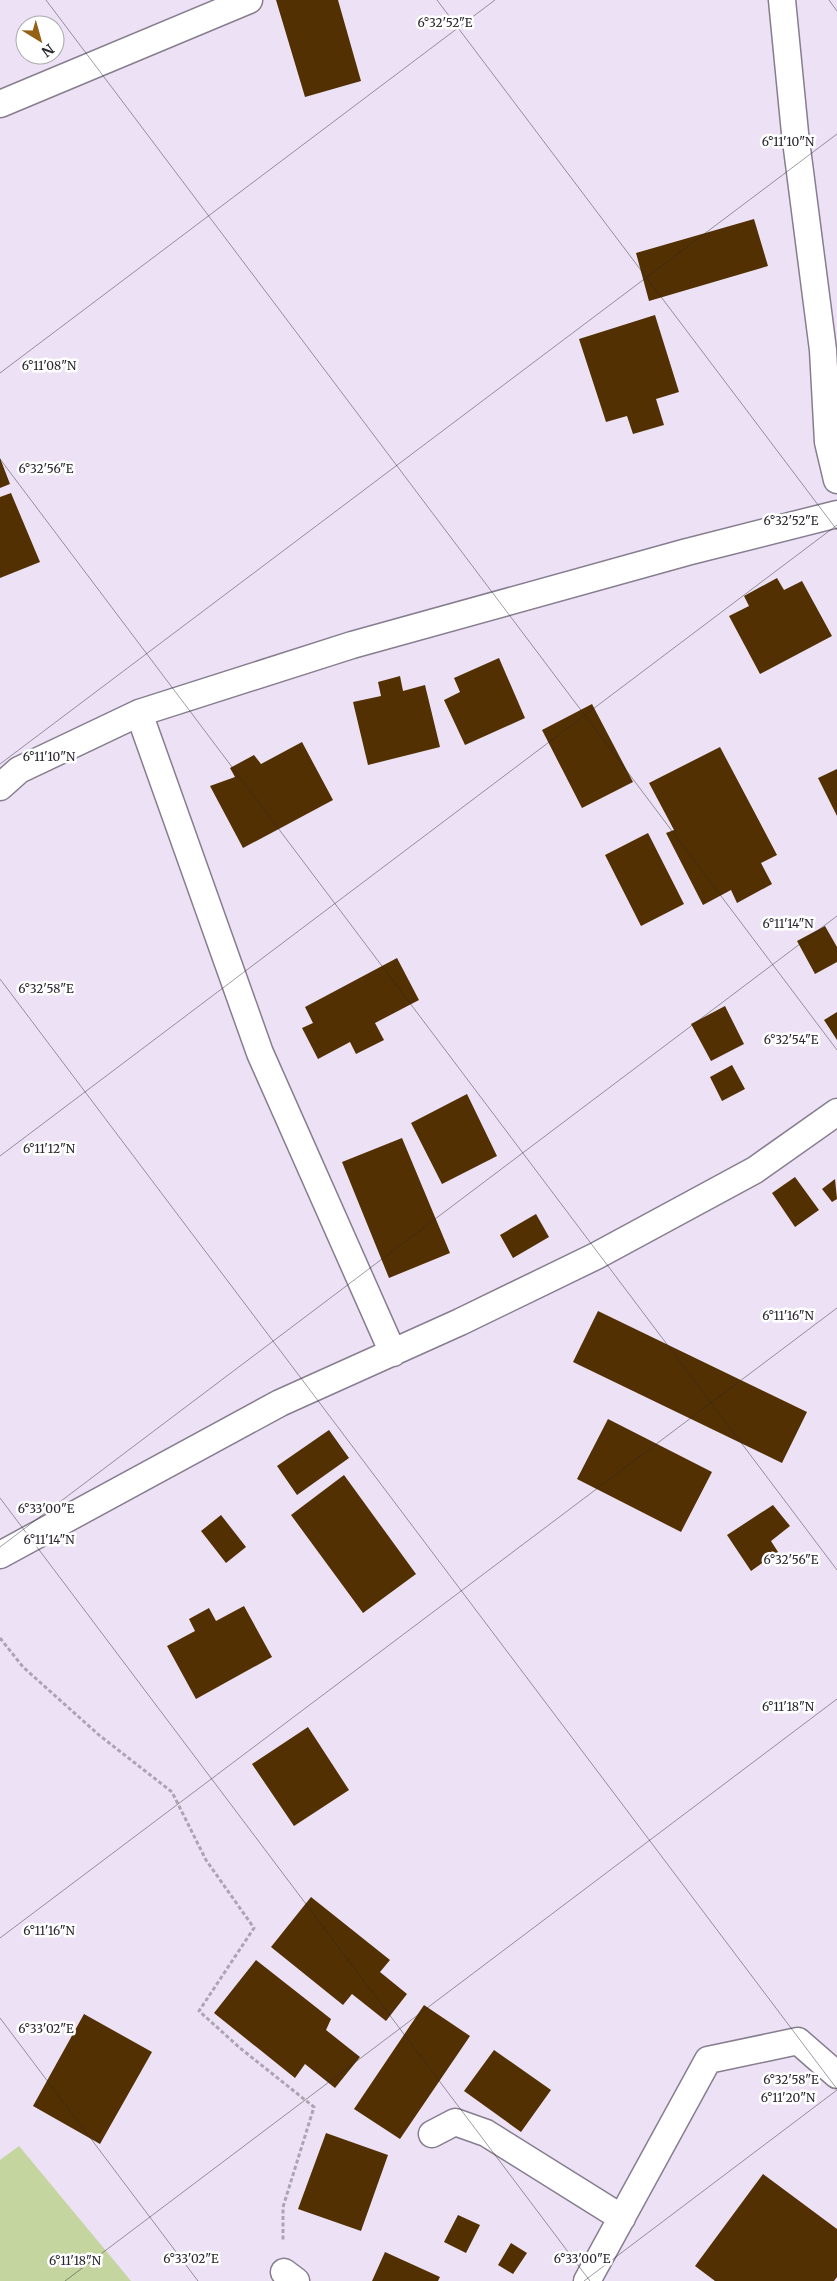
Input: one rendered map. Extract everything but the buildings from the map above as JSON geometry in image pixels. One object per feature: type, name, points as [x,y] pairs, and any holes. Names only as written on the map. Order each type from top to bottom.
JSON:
[{"type":"street","points":[[0,104],[249,0]]},
{"type":"street","points":[[782,0],[799,162],[823,350],[828,442],[837,480]]},
{"type":"street","points":[[0,787],[19,770],[139,713],[352,645],[687,552],[837,514]]},
{"type":"street","points":[[139,713],[260,1053],[393,1353]]},
{"type":"street","points":[[0,1555],[280,1403],[393,1353],[596,1256],[739,1178],[837,1112]]},
{"type":"street","points":[[587,2281],[708,2060],[798,2041],[837,2075]]},
{"type":"street","points":[[432,2134],[454,2122],[486,2133],[622,2218]]},
{"type":"path","points":[[0,1638],[23,1667],[99,1735],[172,1792],[206,1860],[254,1928],[199,2011],[240,2048],[314,2107],[283,2207],[290,2276]]},
{"type":"green space","points":[[19,2146],[131,2281],[0,2281],[0,2160]]}]
